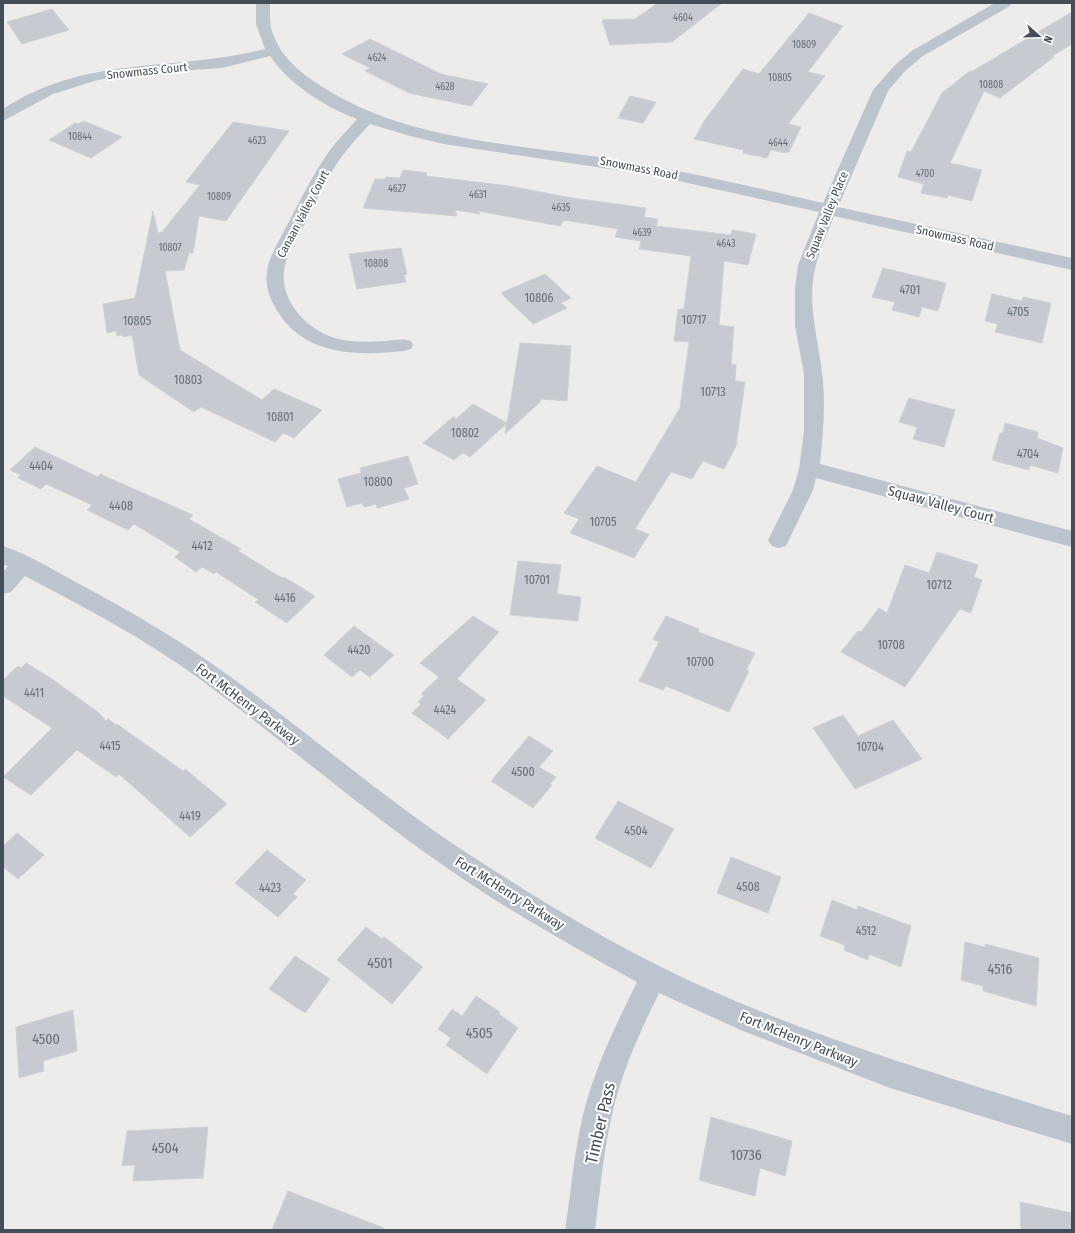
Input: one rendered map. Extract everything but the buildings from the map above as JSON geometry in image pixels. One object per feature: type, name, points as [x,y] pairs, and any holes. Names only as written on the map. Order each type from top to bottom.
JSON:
[{"type":"street","name":"Snowmass Road","points":[[263,3],[264,25],[274,51],[291,72],[321,95],[366,118],[403,130],[458,141],[591,159],[656,171],[1072,264]]},
{"type":"street","name":"Squaw Valley Place","points":[[779,540],[803,490],[809,469],[814,431],[813,374],[804,326],[804,288],[807,265],[828,210],[881,90],[900,68],[918,53],[1005,3]]},
{"type":"street","name":"Snowmass Court","points":[[3,116],[36,97],[65,85],[92,78],[130,70],[215,64],[274,51]]},
{"type":"street","name":"Canaan Valley Court","points":[[366,118],[338,151],[311,196],[279,256],[276,269],[276,282],[281,302],[292,320],[307,333],[343,347],[374,349],[404,345]]},
{"type":"street","name":"Squaw Valley Court","points":[[809,469],[1072,540]]},
{"type":"street","points":[[3,586],[13,559]]},
{"type":"street","name":"Fort McHenry Parkway","points":[[13,559],[131,622],[204,670],[379,804],[456,860],[562,926],[653,977],[752,1021],[890,1074],[1072,1130]]},
{"type":"street","name":"Timber Pass","points":[[580,1230],[594,1135],[602,1098],[634,1016],[653,977]]}]
